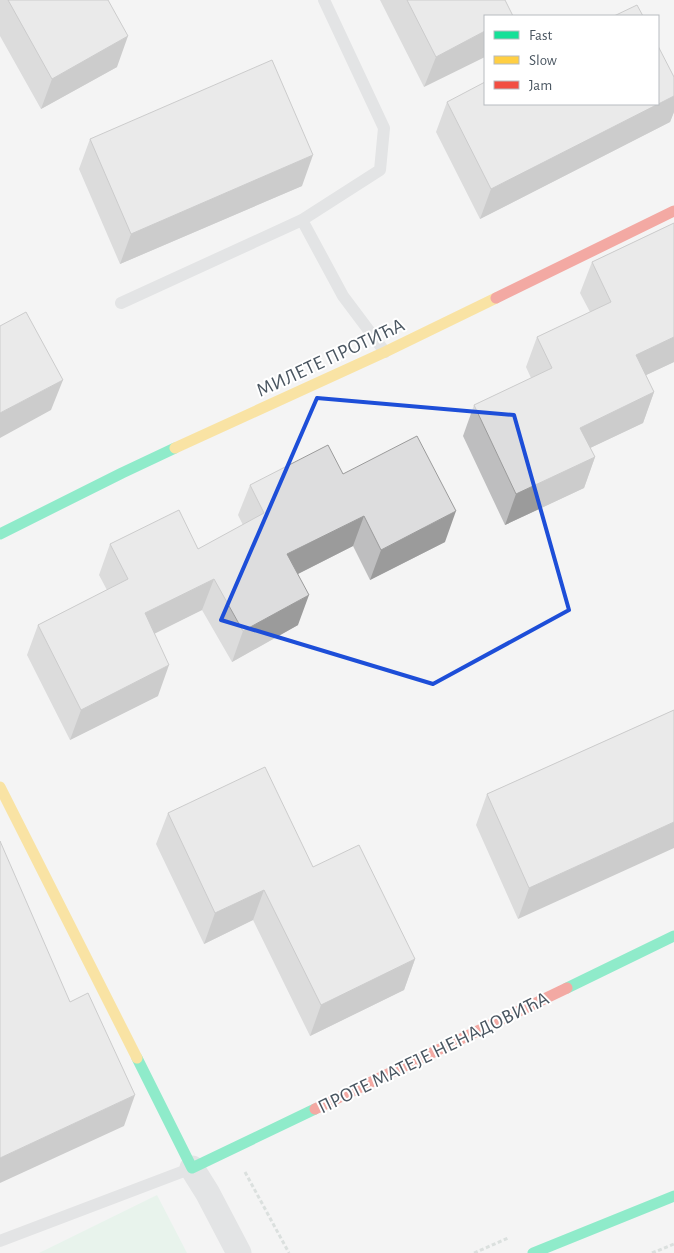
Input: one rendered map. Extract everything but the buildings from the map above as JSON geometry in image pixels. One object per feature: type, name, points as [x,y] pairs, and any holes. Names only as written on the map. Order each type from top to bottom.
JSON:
[{"type":"street","name":"МИЛЕТЕ ПРОТИЋА","points":[[0,534],[122,473],[385,352],[674,211]]},
{"type":"street","points":[[0,787],[192,1168],[239,1253]]},
{"type":"street","name":"ПРОТЕ МАТЕЈЕ НЕНАДОВИЋА","points":[[192,1168],[674,936]]},
{"type":"street","points":[[533,1253],[674,1196]]},
{"type":"lane","points":[[121,304],[302,220],[380,170],[384,128],[324,0]]},
{"type":"lane","points":[[302,220],[343,296],[385,352]]},
{"type":"lane","name":"ПРОТЕ МАТЕЈЕ НЕНАДОВИЋА","points":[[0,1241],[192,1168]]},
{"type":"path","points":[[652,1253],[674,1244]]},
{"type":"highlighted area","points":[[317,398],[514,415],[569,610],[433,684],[221,620]]},
{"type":"green space","points":[[157,1195],[187,1253],[39,1253]]},
{"type":"traffic: fast","points":[[0,534],[175,448]]},
{"type":"traffic: fast","points":[[567,988],[674,936]]},
{"type":"traffic: fast","points":[[137,1058],[192,1168],[315,1109]]},
{"type":"traffic: fast","points":[[533,1253],[674,1196]]},
{"type":"traffic: slow","points":[[175,448],[385,352],[496,298]]},
{"type":"traffic: slow","points":[[0,787],[137,1058]]},
{"type":"traffic: jam","points":[[496,298],[674,211]]},
{"type":"traffic: jam","points":[[315,1109],[567,988]]}]
